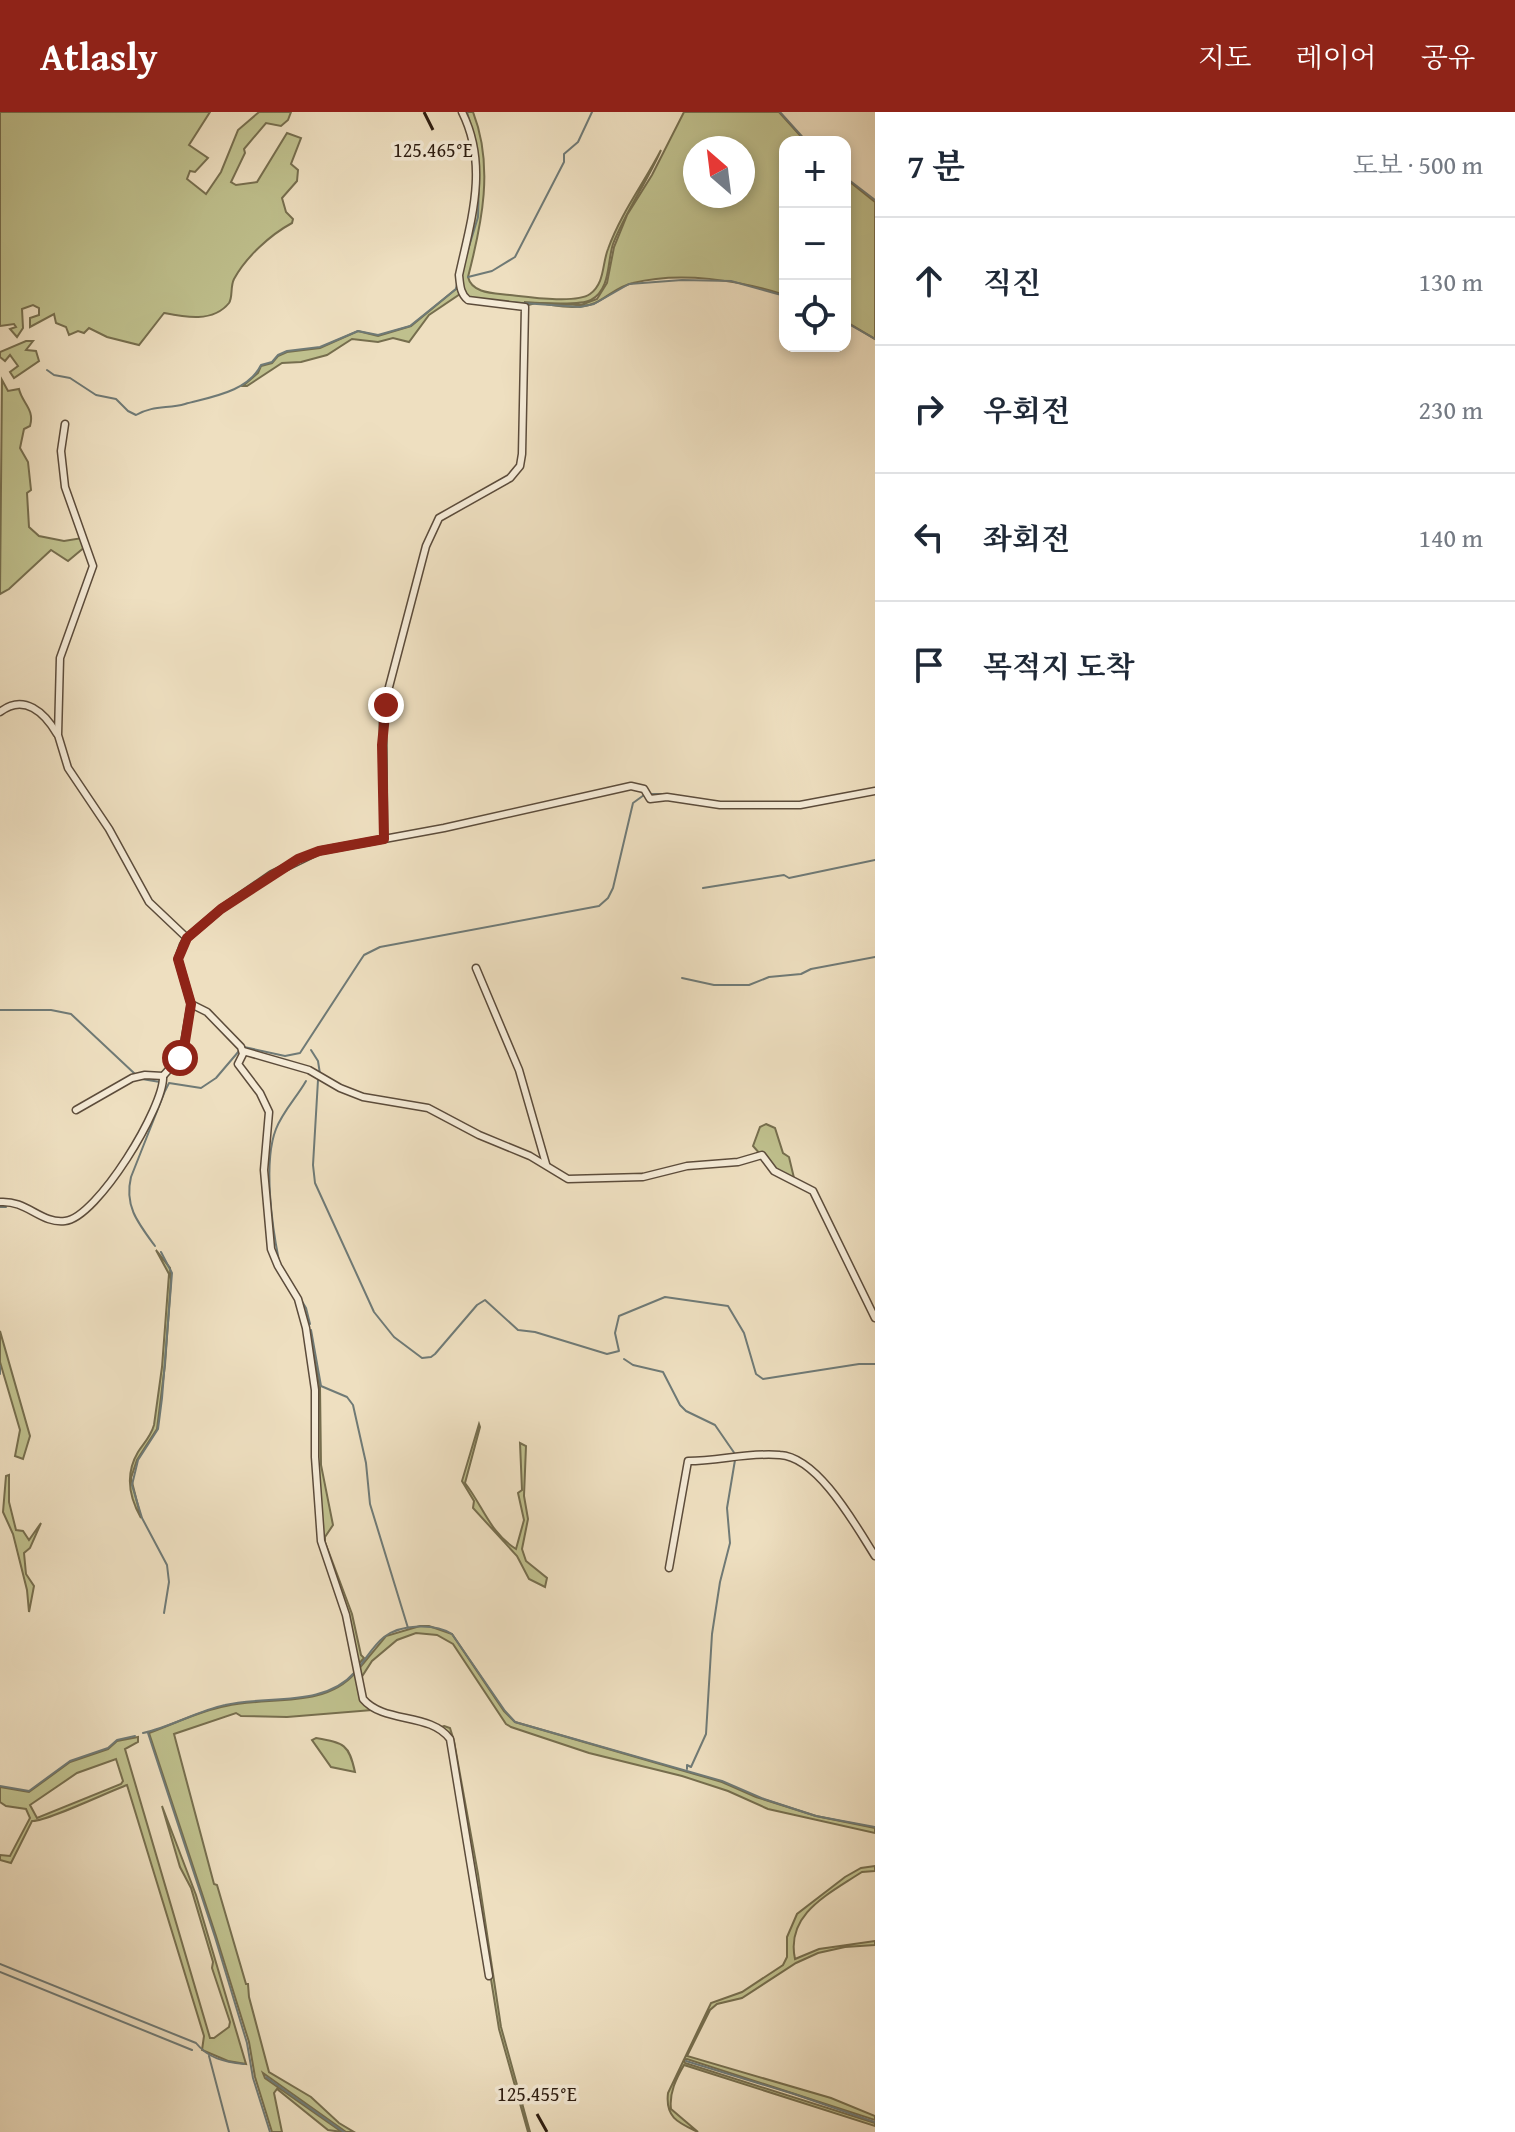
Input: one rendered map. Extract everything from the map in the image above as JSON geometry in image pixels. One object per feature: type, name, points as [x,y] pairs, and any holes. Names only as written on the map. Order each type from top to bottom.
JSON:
[{"type":"street","points":[[384,839],[383,721],[426,546],[439,518],[510,478],[520,466],[522,454],[525,307],[468,300],[460,283],[459,275],[476,201],[473,144],[462,112]]},
{"type":"street","points":[[58,735],[60,658],[93,566],[65,487],[61,451],[65,424]]},
{"type":"street","points":[[0,712],[17,704],[32,707],[46,717],[58,735],[68,768],[109,829],[149,902],[187,938]]},
{"type":"street","points":[[0,1202],[15,1202],[58,1221],[73,1219],[86,1211],[107,1189],[130,1153],[158,1097],[163,1076],[182,1055],[191,1004],[178,959],[187,938],[221,909],[298,859],[319,851],[631,786],[644,789],[650,799],[667,797],[720,805],[800,805],[875,791]]},
{"type":"street","points":[[476,968],[519,1070],[546,1164]]},
{"type":"street","points":[[191,1004],[207,1012],[243,1051],[309,1070],[363,1097],[428,1108],[479,1135],[546,1164],[562,1176],[576,1180],[643,1177],[687,1166],[738,1162],[762,1155],[774,1171],[813,1191],[875,1318]]},
{"type":"street","points":[[243,1051],[238,1064],[260,1093],[269,1112],[264,1170],[271,1249],[298,1299],[306,1328],[315,1390],[315,1463],[321,1541],[346,1615],[358,1686],[368,1705],[440,1728],[450,1739],[489,1976]]},
{"type":"street","points":[[76,1110],[132,1078],[163,1076]]},
{"type":"street","points":[[669,1568],[688,1461],[740,1456],[780,1455],[805,1463],[837,1500],[875,1556]]},
{"type":"green space","points":[[0,112],[210,112],[189,145],[208,158],[195,172],[190,171],[187,179],[206,194],[221,172],[238,130],[259,112],[291,112],[281,126],[266,123],[244,149],[231,182],[236,185],[257,182],[287,133],[301,138],[291,164],[298,170],[297,181],[282,198],[286,212],[293,219],[292,223],[267,240],[245,263],[234,279],[229,303],[215,314],[198,317],[164,313],[139,345],[107,337],[89,328],[84,333],[78,331],[69,335],[66,327],[56,323],[54,314],[30,327],[30,318],[39,315],[39,308],[33,305],[22,309],[23,328],[17,337],[10,329],[16,327],[14,324],[0,326]]},
{"type":"green space","points":[[462,112],[473,112],[483,153],[484,174],[478,236],[468,277],[474,287],[491,293],[574,299],[595,290],[619,223],[661,150],[613,244],[602,289],[591,300],[569,304],[524,302],[532,304],[525,306],[474,301],[464,296],[463,261],[476,204],[477,181],[472,146]]},
{"type":"green space","points":[[684,112],[779,112],[801,136],[779,136],[779,293],[729,281],[670,278],[628,284],[588,305],[568,307],[540,303],[581,305],[597,299],[607,283],[614,247],[627,215],[652,175]]},
{"type":"green space","points":[[851,183],[875,202],[875,339],[851,325]]},
{"type":"green space","points":[[458,284],[460,294],[429,315],[409,342],[393,338],[378,342],[352,339],[327,355],[282,363],[243,386],[258,373],[261,366],[272,363],[287,352],[320,348],[358,331],[378,336],[411,326]]},
{"type":"green space","points":[[33,341],[26,350],[36,351],[39,361],[14,378],[10,372],[18,366],[10,355],[5,361],[0,357],[0,352]]},
{"type":"green space","points":[[2,380],[8,391],[19,389],[31,415],[30,426],[24,429],[20,448],[28,462],[31,490],[27,493],[29,527],[39,536],[64,541],[82,538],[86,546],[68,561],[51,550],[0,594]]},
{"type":"green space","points":[[766,1124],[775,1128],[783,1153],[789,1157],[794,1178],[775,1171],[753,1146],[760,1127]]},
{"type":"green space","points":[[156,1250],[170,1268],[171,1280],[157,1429],[137,1460],[131,1478],[141,1518],[131,1494],[130,1477],[134,1460],[154,1425],[169,1274]]},
{"type":"green space","points":[[309,1329],[320,1387],[321,1465],[333,1525],[325,1542],[352,1614],[364,1658],[356,1667],[354,1647],[322,1546]]},
{"type":"green space","points":[[0,1331],[30,1436],[23,1459],[15,1456],[20,1430],[0,1362]]},
{"type":"green space","points":[[479,1424],[465,1483],[493,1527],[516,1549],[524,1520],[518,1493],[522,1490],[520,1443],[526,1446],[524,1496],[528,1519],[522,1549],[526,1561],[547,1578],[545,1587],[529,1579],[517,1556],[473,1508],[474,1501],[462,1481]]},
{"type":"green space","points":[[9,1475],[9,1502],[16,1530],[23,1531],[29,1540],[41,1523],[30,1548],[24,1553],[26,1574],[34,1586],[29,1612],[27,1590],[13,1534],[3,1512],[6,1476]]},
{"type":"green space","points":[[420,1626],[452,1634],[504,1711],[515,1722],[722,1782],[756,1797],[816,1816],[875,1828],[875,1833],[768,1809],[728,1791],[682,1776],[589,1753],[511,1727],[453,1644],[437,1635],[416,1633],[397,1640],[372,1661],[361,1678],[357,1671],[386,1636]]},
{"type":"green space","points":[[355,1673],[361,1700],[373,1710],[287,1717],[241,1716],[236,1713],[174,1734],[214,1884],[217,1885],[248,1984],[269,2072],[311,2097],[339,2123],[354,2132],[346,2132],[263,2073],[265,2078],[342,2132],[328,2130],[277,2089],[274,2093],[282,2132],[272,2132],[255,2077],[249,2042],[149,1733],[216,1708],[312,1697],[328,1692]]},
{"type":"green space","points":[[441,1727],[450,1728],[454,1741],[501,2027],[530,2132],[499,2029],[452,1739]]},
{"type":"green space","points":[[138,1737],[138,1742],[125,1749],[210,2038],[229,2027],[230,2022],[191,1888],[180,1867],[162,1806],[196,1895],[246,2064],[228,2061],[202,2050],[204,2036],[127,1785],[32,1821],[11,1863],[0,1860],[0,1855],[10,1856],[30,1818],[26,1809],[0,1802],[0,1787],[29,1792],[70,1762],[108,1749],[117,1741]],"holes":[[[116,1759],[123,1781],[37,1818],[30,1805],[77,1773]]]},
{"type":"green space","points":[[316,1738],[344,1746],[355,1772],[331,1767],[312,1740]]},
{"type":"green space","points":[[875,1866],[875,1871],[862,1872],[830,1892],[810,1910],[796,1931],[795,1959],[819,1949],[875,1941],[875,1945],[818,1953],[796,1963],[742,1998],[717,2004],[710,2010],[687,2056],[831,2098],[875,2116],[875,2120],[684,2060],[685,2063],[875,2123],[875,2126],[684,2065],[672,2092],[671,2109],[698,2132],[679,2122],[671,2114],[668,2093],[711,2003],[742,1992],[783,1965],[787,1957],[787,1937],[797,1914],[845,1877],[861,1868]]},
{"type":"waterway","points":[[467,112],[476,145]]},
{"type":"waterway","points":[[468,277],[492,271],[515,257],[564,162],[564,154],[578,142],[592,112]]},
{"type":"waterway","points":[[780,112],[802,136]]},
{"type":"waterway","points":[[464,263],[478,217],[479,180]]},
{"type":"waterway","points":[[851,182],[875,200]]},
{"type":"waterway","points":[[507,302],[580,307],[594,304],[629,284],[682,280],[731,281],[779,294]]},
{"type":"waterway","points":[[47,370],[54,375],[70,378],[96,395],[116,399],[136,415],[228,392],[247,382],[261,365],[272,362],[287,351],[320,347],[358,331],[378,335],[410,326],[456,289],[457,284]]},
{"type":"waterway","points":[[851,325],[875,339]]},
{"type":"waterway","points":[[651,794],[664,794]]},
{"type":"waterway","points":[[244,1047],[285,1056],[300,1053],[364,955],[380,947],[599,906],[613,888],[633,803],[644,795]]},
{"type":"waterway","points":[[703,888],[784,875],[789,878],[875,860]]},
{"type":"waterway","points":[[682,978],[714,985],[749,985],[769,977],[801,974],[811,969],[875,957]]},
{"type":"waterway","points":[[0,1010],[51,1010],[71,1014],[135,1074]]},
{"type":"waterway","points":[[311,1050],[318,1061],[320,1074]]},
{"type":"waterway","points":[[155,1246],[134,1214],[129,1187],[165,1091],[169,1083],[201,1088],[216,1078],[239,1051]]},
{"type":"waterway","points":[[142,1079],[160,1082]]},
{"type":"waterway","points":[[318,1080],[313,1165],[315,1183],[374,1312],[394,1337],[422,1358],[435,1354],[477,1305],[485,1300],[518,1330],[535,1332],[607,1354],[619,1351],[615,1333],[619,1316],[665,1297],[728,1306],[744,1333],[756,1374],[763,1379],[875,1364]]},
{"type":"waterway","points":[[279,1261],[270,1194],[272,1143],[279,1122],[306,1081]]},
{"type":"waterway","points":[[0,1207],[6,1207]]},
{"type":"waterway","points":[[161,1252],[172,1273],[162,1398],[158,1429],[138,1460],[132,1485],[142,1518],[167,1565],[169,1582],[164,1613]]},
{"type":"waterway","points":[[300,1298],[310,1324]]},
{"type":"waterway","points":[[311,1330],[321,1386],[347,1397],[353,1405],[366,1463],[370,1504],[408,1628]]},
{"type":"waterway","points":[[624,1359],[633,1365],[663,1372],[680,1405],[715,1425],[735,1454]]},
{"type":"waterway","points":[[0,1366],[0,1374]]},
{"type":"waterway","points":[[687,1769],[687,1765],[691,1767],[706,1734],[712,1634],[730,1543],[727,1508],[735,1460]]},
{"type":"waterway","points":[[359,1667],[377,1644],[391,1633],[418,1626],[445,1630],[452,1634],[515,1722],[722,1781],[816,1816],[875,1827]]},
{"type":"waterway","points":[[143,1733],[225,1705],[311,1696],[328,1691],[355,1672]]},
{"type":"waterway","points":[[148,1733],[215,1937],[270,2132]]},
{"type":"waterway","points":[[0,1786],[29,1791],[70,1761],[108,1748],[117,1740],[135,1736]]},
{"type":"waterway","points":[[0,1964],[196,2043],[217,2058],[244,2064]]},
{"type":"waterway","points":[[0,1972],[192,2050]]},
{"type":"waterway","points":[[209,2056],[229,2132]]},
{"type":"waterway","points":[[686,2061],[875,2122]]},
{"type":"waterway","points":[[266,2077],[344,2132]]},
{"type":"route","points":[[180,1058],[191,1004],[178,959],[187,938],[221,909],[298,859],[319,851],[384,839],[382,745],[386,705]]}]
